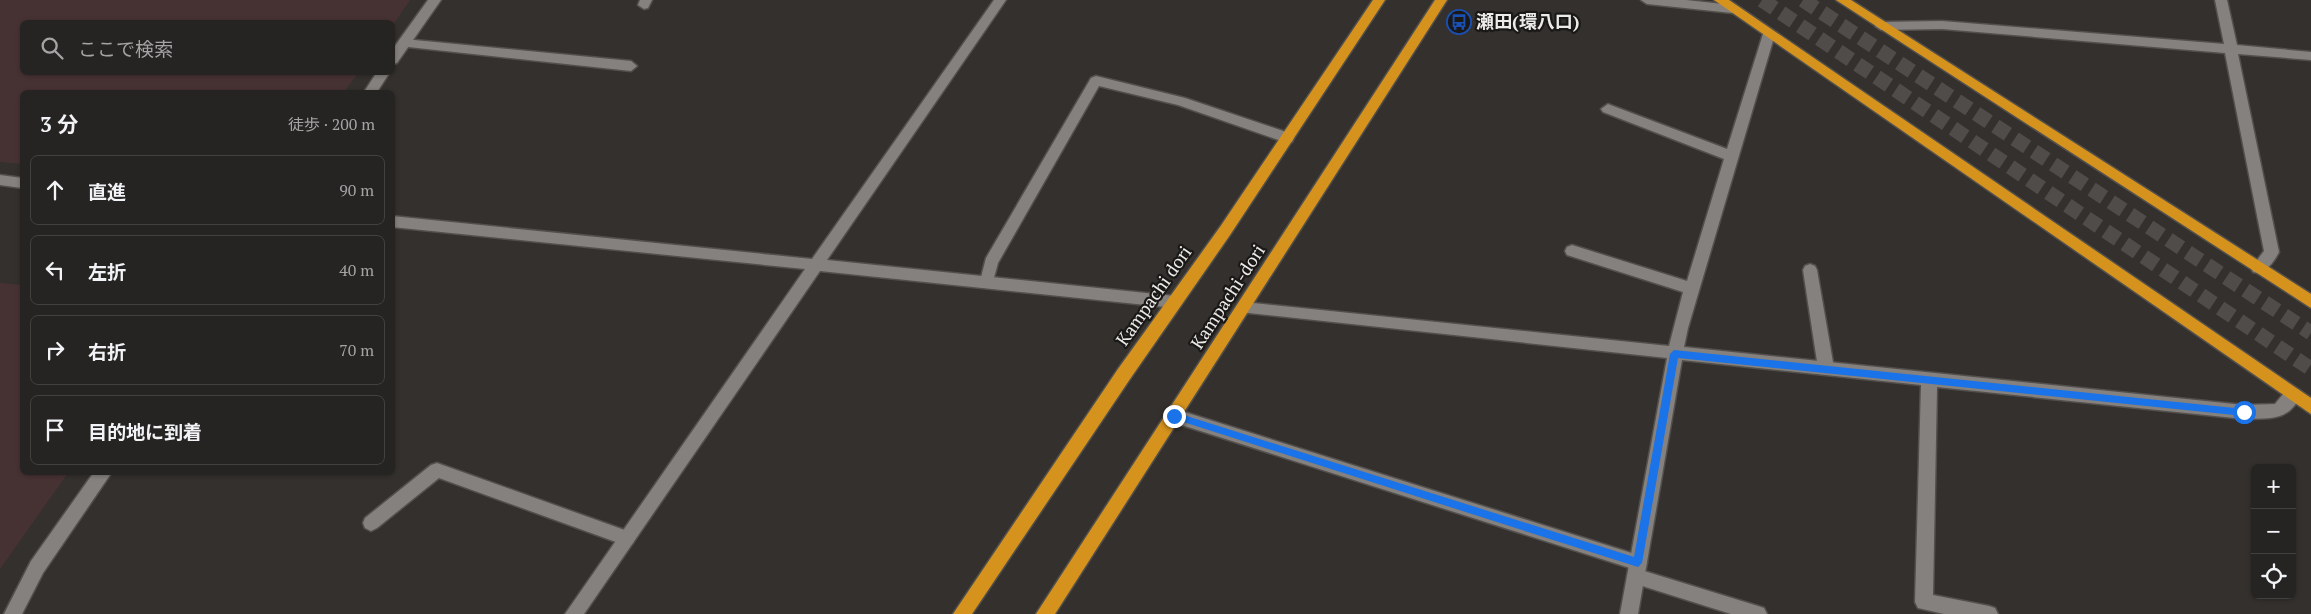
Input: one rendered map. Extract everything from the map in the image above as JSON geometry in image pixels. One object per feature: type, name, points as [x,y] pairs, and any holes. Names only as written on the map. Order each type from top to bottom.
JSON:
[{"type":"highway","name":"Kampachi dori","points":[[962,614],[1379,0]]},
{"type":"highway","name":"Kampachi-dori","points":[[1045,614],[1441,0]]},
{"type":"highway","points":[[1720,0],[2311,408]]},
{"type":"highway","points":[[1842,0],[2311,302]]},
{"type":"street","points":[[395,56],[435,0]]},
{"type":"street","points":[[574,614],[1000,0]]},
{"type":"street","points":[[1647,0],[1732,9]]},
{"type":"street","points":[[2221,0],[2229,49],[2272,252],[2258,268]]},
{"type":"street","points":[[1881,26],[1942,25],[2311,56]]},
{"type":"street","points":[[1629,614],[1674,354],[1769,34]]},
{"type":"street","points":[[404,43],[631,66]]},
{"type":"street","points":[[371,90],[382,75]]},
{"type":"street","points":[[987,281],[992,262],[1096,81],[1180,101],[1287,138]]},
{"type":"street","points":[[1608,109],[1732,156]]},
{"type":"street","points":[[0,180],[20,182]]},
{"type":"street","points":[[395,221],[816,266],[987,281],[1175,302]]},
{"type":"street","points":[[1572,251],[1692,289]]},
{"type":"street","points":[[1810,270],[1826,368]]},
{"type":"street","points":[[1244,308],[2244,412],[2279,411],[2293,395]]},
{"type":"street","points":[[1929,379],[1924,602],[1989,614]]},
{"type":"street","points":[[1174,416],[1637,569],[1758,614]]},
{"type":"street","points":[[372,523],[437,470],[627,538]]},
{"type":"street","points":[[13,614],[38,567],[102,475]]},
{"type":"shaded area","points":[[0,0],[410,0],[395,22],[395,20],[20,20],[20,75],[357,75],[345,90],[20,90],[20,164],[0,162]]},
{"type":"shaded area","points":[[0,283],[20,285],[20,475],[67,475],[0,569]]},
{"type":"tunnel","points":[[1762,0],[2311,369]]},
{"type":"tunnel","points":[[1803,0],[2311,333]]},
{"type":"place","name":"瀬田(環八口)","points":[[1459,22]]},
{"type":"route","points":[[1174,416],[1638,563],[1674,354],[2244,412]]}]
